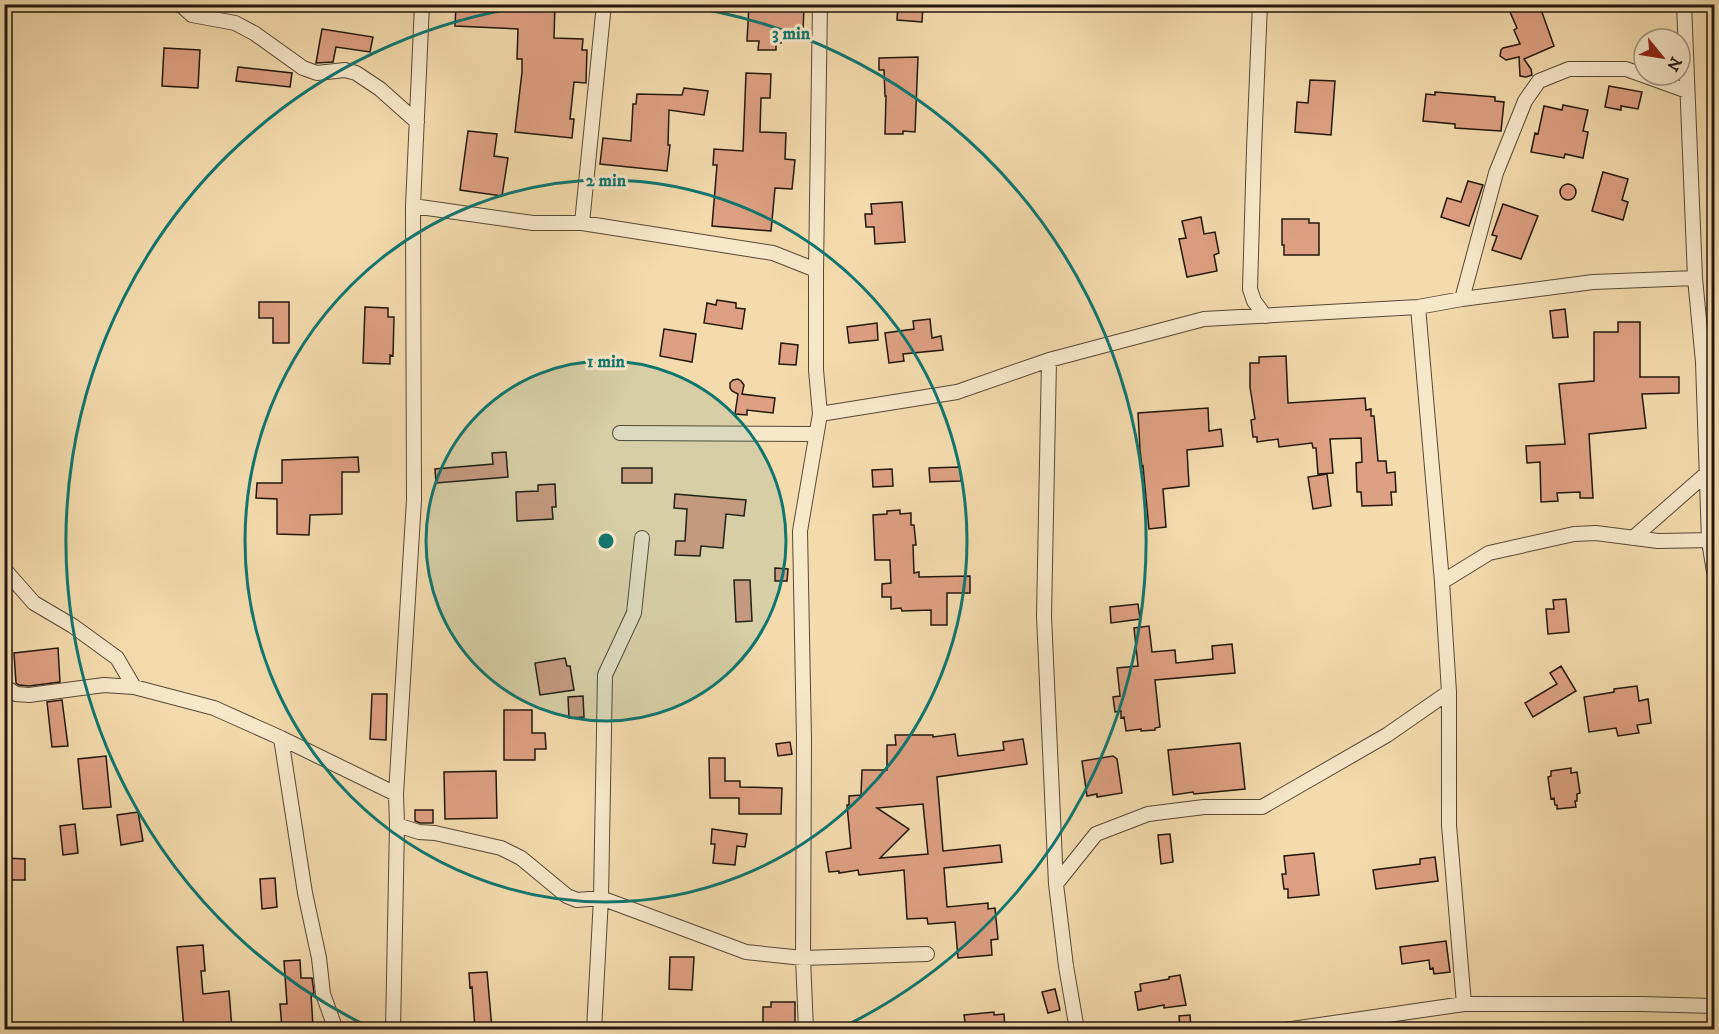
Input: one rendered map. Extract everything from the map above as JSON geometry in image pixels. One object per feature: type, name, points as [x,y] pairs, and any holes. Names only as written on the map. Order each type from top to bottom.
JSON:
[{"type":"street","points":[[180,4],[192,15],[235,23],[254,33],[303,68],[317,73],[345,70],[356,73],[380,89],[417,122]]},
{"type":"street","points":[[393,1029],[396,794],[414,500],[412,206],[422,4]]},
{"type":"street","points":[[582,223],[604,4]]},
{"type":"street","points":[[806,1029],[802,958],[804,740],[800,531],[820,414],[816,370],[816,270],[820,4]]},
{"type":"street","points":[[1260,4],[1250,289],[1254,302],[1265,316]]},
{"type":"street","points":[[1684,4],[1695,278],[1709,362],[1706,474],[1714,572]]},
{"type":"street","points":[[1462,299],[1496,173],[1525,101],[1539,81],[1569,69],[1626,69],[1687,91]]},
{"type":"street","points":[[412,206],[533,223],[582,223],[773,253],[816,270]]},
{"type":"street","points":[[820,414],[957,392],[1049,360],[1204,320],[1418,306],[1593,282],[1695,278]]},
{"type":"street","points":[[1418,306],[1442,582],[1449,692],[1449,825],[1464,1004]]},
{"type":"street","points":[[1049,360],[1044,616],[1056,884],[1066,966],[1077,1029]]},
{"type":"street","points":[[620,433],[816,434]]},
{"type":"street","points":[[1633,538],[1706,474]]},
{"type":"street","points":[[1442,582],[1489,553],[1574,534],[1596,533],[1658,542],[1712,541]]},
{"type":"street","points":[[594,1029],[601,898],[605,675],[634,613],[642,538]]},
{"type":"street","points":[[4,570],[34,603],[73,626],[117,658],[134,687]]},
{"type":"street","points":[[4,686],[16,694],[28,695],[104,685],[134,687],[214,708],[396,794]]},
{"type":"street","points":[[1056,884],[1096,834],[1148,814],[1204,807],[1262,807],[1387,735],[1449,692]]},
{"type":"street","points":[[281,738],[305,893],[319,958],[323,994],[336,1029]]},
{"type":"street","points":[[397,825],[419,832],[435,833],[501,848],[520,858],[567,896],[576,900],[601,898],[746,952],[802,958],[927,954]]},
{"type":"street","points":[[1285,1029],[1464,1004],[1714,1006]]},
{"type":"building","points":[[456,4],[555,4],[554,38],[583,39],[582,50],[587,50],[586,83],[574,82],[570,119],[574,119],[572,138],[515,132],[522,72],[522,59],[517,59],[518,29],[455,26]]},
{"type":"building","points":[[898,4],[923,4],[922,22],[897,20]]},
{"type":"building","points":[[1510,4],[1539,4],[1554,46],[1524,59],[1532,75],[1526,77],[1520,76],[1519,57],[1506,60],[1500,56],[1503,48],[1520,44],[1514,30],[1517,28],[1510,12]]},
{"type":"building","points":[[749,5],[804,7],[803,31],[795,30],[795,41],[781,40],[781,43],[776,43],[776,50],[758,50],[759,41],[747,41]]},
{"type":"building","points":[[322,29],[373,37],[370,52],[336,47],[333,62],[316,63]]},
{"type":"building","points":[[164,48],[200,50],[198,88],[162,86]]},
{"type":"building","points":[[918,57],[915,132],[885,134],[884,70],[879,70],[879,58]]},
{"type":"building","points":[[238,67],[292,73],[290,87],[236,81]]},
{"type":"building","points":[[746,73],[771,74],[770,98],[761,98],[760,132],[786,133],[785,159],[795,160],[792,189],[775,188],[771,231],[712,226],[717,165],[713,165],[714,149],[743,151]]},
{"type":"building","points":[[1310,80],[1335,81],[1331,135],[1295,132],[1297,102],[1308,103]]},
{"type":"building","points":[[1609,86],[1642,92],[1638,109],[1621,106],[1621,110],[1605,107]]},
{"type":"building","points":[[684,88],[708,91],[704,115],[669,110],[668,145],[670,145],[667,171],[600,164],[603,138],[631,141],[633,104],[636,104],[637,94],[682,95]]},
{"type":"building","points":[[1435,92],[1495,97],[1495,101],[1504,102],[1501,131],[1455,128],[1455,124],[1423,121],[1426,94],[1435,95]]},
{"type":"building","points":[[1563,105],[1588,110],[1583,131],[1588,132],[1583,158],[1565,154],[1564,158],[1531,152],[1535,133],[1538,134],[1544,106],[1562,110]]},
{"type":"building","points":[[468,131],[497,134],[494,156],[508,158],[502,196],[460,190]]},
{"type":"building","points":[[1603,172],[1628,179],[1622,200],[1628,202],[1623,220],[1592,211]]},
{"type":"building","points":[[1468,181],[1483,185],[1469,226],[1441,217],[1447,198],[1461,202]]},
{"type":"building","points":[[1568,184],[1576,192],[1568,200],[1560,192]]},
{"type":"building","points":[[902,202],[905,242],[875,244],[874,227],[866,227],[865,214],[872,214],[871,204]]},
{"type":"building","points":[[1503,204],[1538,216],[1521,259],[1492,250],[1497,236],[1492,235]]},
{"type":"building","points":[[1201,217],[1204,234],[1215,232],[1219,253],[1214,255],[1217,271],[1187,277],[1179,239],[1186,238],[1182,221]]},
{"type":"building","points":[[1282,219],[1309,219],[1309,223],[1319,223],[1319,255],[1284,255]]},
{"type":"building","points":[[717,300],[736,303],[736,308],[745,309],[742,329],[704,323],[707,303],[716,305]]},
{"type":"building","points":[[259,302],[289,302],[289,343],[273,343],[273,318],[259,318]]},
{"type":"building","points":[[365,307],[388,308],[388,317],[394,317],[393,356],[390,355],[390,364],[363,363]]},
{"type":"building","points":[[1565,309],[1568,337],[1553,338],[1550,311]]},
{"type":"building","points":[[930,319],[932,338],[941,336],[943,350],[903,354],[904,361],[889,363],[885,333],[914,329],[913,321]]},
{"type":"building","points":[[1618,322],[1640,322],[1640,377],[1679,377],[1679,393],[1642,394],[1646,428],[1589,434],[1593,498],[1580,498],[1580,492],[1557,493],[1558,501],[1541,502],[1540,462],[1527,463],[1526,446],[1565,444],[1559,384],[1594,381],[1594,332],[1618,332]]},
{"type":"building","points":[[877,323],[878,340],[849,343],[847,327]]},
{"type":"building","points":[[664,329],[696,334],[692,362],[660,356]]},
{"type":"building","points":[[781,343],[798,345],[796,365],[779,364]]},
{"type":"building","points":[[1286,356],[1288,403],[1365,398],[1366,410],[1371,409],[1371,416],[1374,416],[1378,461],[1386,461],[1387,473],[1395,472],[1396,492],[1391,492],[1392,505],[1362,506],[1361,492],[1357,492],[1356,463],[1362,462],[1361,438],[1330,439],[1333,473],[1318,474],[1316,448],[1313,448],[1312,443],[1279,447],[1278,439],[1257,442],[1257,437],[1253,437],[1251,420],[1255,419],[1250,387],[1250,363],[1259,363],[1259,357]]},
{"type":"building","points":[[738,379],[744,385],[742,394],[775,398],[773,413],[747,410],[747,415],[735,414],[738,394],[732,391],[730,383]]},
{"type":"building","points":[[1208,408],[1209,431],[1221,429],[1223,446],[1187,450],[1189,486],[1163,489],[1166,527],[1149,529],[1138,413]]},
{"type":"building","points":[[506,452],[508,477],[436,483],[435,469],[493,464],[492,453]]},
{"type":"building","points":[[358,457],[359,472],[342,472],[342,514],[310,515],[309,535],[277,534],[277,499],[256,498],[257,483],[282,483],[282,460]]},
{"type":"building","points":[[960,467],[961,481],[930,482],[929,468]]},
{"type":"building","points":[[622,468],[652,468],[652,483],[622,483]]},
{"type":"building","points":[[892,469],[893,486],[873,487],[872,470]]},
{"type":"building","points":[[1327,474],[1331,506],[1313,509],[1308,477]]},
{"type":"building","points":[[555,484],[556,507],[552,507],[553,519],[517,521],[516,492],[538,491],[538,485]]},
{"type":"building","points":[[675,494],[746,500],[744,516],[726,514],[723,548],[701,546],[700,556],[675,555],[676,541],[685,541],[687,509],[674,508]]},
{"type":"building","points":[[900,510],[900,514],[911,513],[911,525],[914,525],[916,545],[913,545],[914,573],[919,572],[919,577],[970,576],[970,593],[947,593],[947,625],[931,625],[931,610],[891,609],[891,597],[882,597],[882,584],[891,583],[890,560],[875,560],[873,515]]},
{"type":"building","points":[[775,568],[788,569],[787,581],[775,581]]},
{"type":"building","points":[[734,580],[750,580],[752,621],[736,622]]},
{"type":"building","points":[[1566,599],[1569,632],[1548,634],[1546,609],[1554,609],[1553,600]]},
{"type":"building","points":[[1138,604],[1140,619],[1111,623],[1110,607]]},
{"type":"building","points":[[1149,626],[1152,652],[1175,650],[1176,663],[1213,659],[1212,646],[1232,644],[1235,673],[1155,680],[1160,727],[1155,730],[1126,731],[1121,711],[1115,712],[1113,697],[1120,696],[1117,668],[1138,666],[1134,628]]},
{"type":"building","points":[[58,648],[60,682],[29,686],[16,683],[14,653]]},
{"type":"building","points":[[565,658],[567,666],[570,666],[574,690],[540,695],[535,663]]},
{"type":"building","points":[[1561,666],[1576,691],[1533,717],[1525,703],[1557,684],[1550,673]]},
{"type":"building","points":[[1637,686],[1639,701],[1648,699],[1651,723],[1637,725],[1639,733],[1618,736],[1616,728],[1589,732],[1584,697]]},
{"type":"building","points":[[372,694],[387,694],[386,740],[370,739]]},
{"type":"building","points":[[583,696],[584,717],[569,718],[568,697]]},
{"type":"building","points":[[62,700],[68,746],[52,747],[47,702]]},
{"type":"building","points":[[504,710],[532,710],[532,733],[545,733],[546,749],[535,749],[535,760],[504,760]]},
{"type":"building","points":[[955,734],[958,756],[1004,750],[1003,742],[1023,739],[1027,764],[937,777],[943,851],[1000,845],[1002,862],[944,868],[947,907],[988,903],[988,909],[995,908],[998,939],[991,940],[992,955],[958,958],[955,922],[928,924],[927,918],[907,919],[904,870],[859,875],[858,870],[829,872],[826,852],[851,848],[847,805],[849,805],[849,796],[861,795],[862,770],[887,770],[887,745],[896,745],[895,735],[933,735],[933,737]],"holes":[[[923,804],[928,854],[880,858],[909,829],[877,808]]]},
{"type":"building","points":[[790,742],[792,754],[778,756],[776,744]]},
{"type":"building","points":[[1240,743],[1245,789],[1173,795],[1168,750]]},
{"type":"building","points":[[106,756],[111,807],[83,809],[78,759]]},
{"type":"building","points":[[1113,756],[1117,759],[1122,793],[1097,797],[1097,794],[1087,796],[1082,761]]},
{"type":"building","points":[[709,758],[725,758],[725,781],[740,781],[740,787],[782,788],[781,814],[739,814],[739,798],[710,798]]},
{"type":"building","points":[[1571,768],[1571,773],[1577,772],[1580,793],[1577,794],[1577,801],[1575,801],[1576,807],[1557,809],[1554,798],[1551,799],[1548,777],[1551,776],[1551,771]]},
{"type":"building","points":[[496,771],[497,818],[445,819],[444,772]]},
{"type":"building","points":[[415,810],[433,810],[433,823],[415,821]]},
{"type":"building","points":[[138,812],[143,841],[121,845],[117,815]]},
{"type":"building","points":[[75,824],[78,853],[63,855],[60,826]]},
{"type":"building","points":[[712,829],[747,834],[745,847],[737,846],[735,865],[713,863],[715,844],[711,844]]},
{"type":"building","points":[[1170,834],[1173,862],[1161,864],[1158,835]]},
{"type":"building","points":[[1314,853],[1319,895],[1288,898],[1288,889],[1284,889],[1282,874],[1286,874],[1284,856]]},
{"type":"building","points":[[1435,857],[1438,881],[1376,889],[1373,870],[1420,864],[1420,859]]},
{"type":"building","points":[[4,858],[25,859],[25,880],[4,880]]},
{"type":"building","points":[[275,878],[277,907],[262,909],[260,879]]},
{"type":"building","points":[[1446,941],[1450,972],[1434,974],[1433,968],[1430,969],[1429,960],[1402,964],[1400,947]]},
{"type":"building","points":[[203,945],[205,971],[201,971],[203,994],[229,991],[232,1029],[184,1029],[177,947]]},
{"type":"building","points":[[670,957],[694,957],[692,990],[669,989]]},
{"type":"building","points":[[300,960],[301,978],[312,978],[313,1026],[309,1026],[309,1029],[282,1029],[280,1004],[287,1004],[284,961]]},
{"type":"building","points":[[487,972],[492,1029],[475,1029],[469,973]]},
{"type":"building","points":[[1180,975],[1186,1005],[1164,1008],[1164,1005],[1138,1010],[1135,992],[1141,991],[1140,984]]},
{"type":"building","points":[[1055,989],[1060,1010],[1048,1013],[1042,992]]},
{"type":"building","points":[[771,1002],[795,1002],[795,1029],[772,1029],[772,1026],[763,1026],[763,1007],[771,1007]]},
{"type":"building","points":[[994,1012],[994,1015],[1004,1014],[1005,1029],[966,1029],[964,1015]]},
{"type":"building","points":[[1190,1015],[1191,1029],[1180,1029],[1179,1016]]}]
